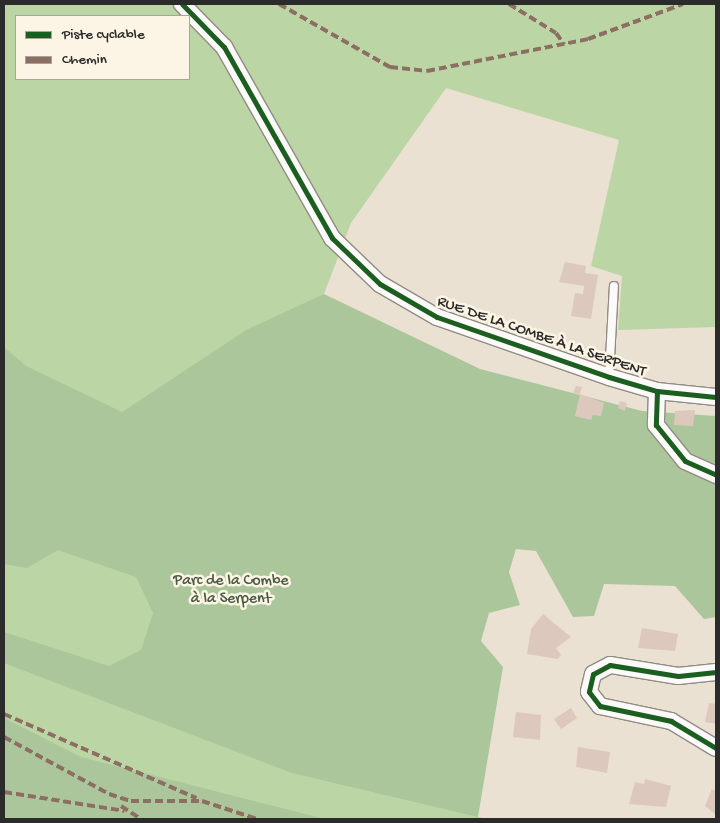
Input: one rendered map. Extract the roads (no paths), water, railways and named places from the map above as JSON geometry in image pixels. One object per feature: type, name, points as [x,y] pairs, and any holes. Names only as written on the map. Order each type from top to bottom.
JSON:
[{"type":"street","name":"RUE DE LA COMBE À LA SERPENT","points":[[182,4],[224,47],[332,238],[380,284],[438,318],[609,377],[656,390],[716,398]]},
{"type":"street","points":[[656,390],[656,425],[685,461],[716,475]]},
{"type":"street","points":[[716,672],[678,676],[610,665],[593,674],[589,692],[600,706],[671,721],[716,748]]},
{"type":"lane","points":[[609,377],[614,286]]},
{"type":"park label","name":"Parc de la Combe à la Serpent","points":[[231,591]]}]
